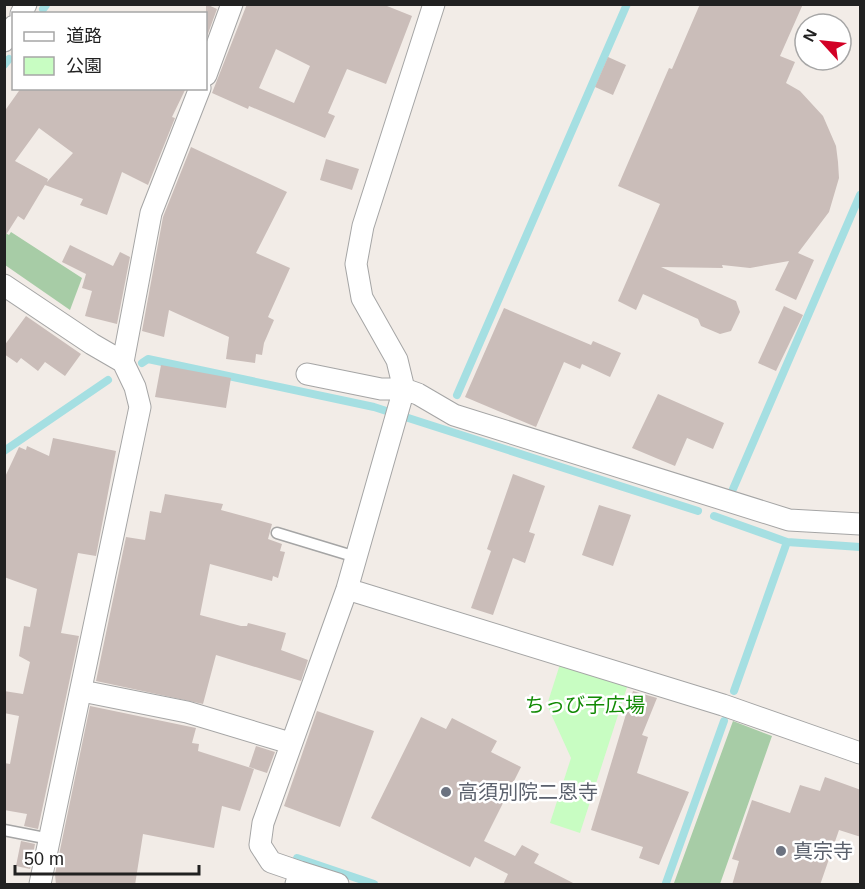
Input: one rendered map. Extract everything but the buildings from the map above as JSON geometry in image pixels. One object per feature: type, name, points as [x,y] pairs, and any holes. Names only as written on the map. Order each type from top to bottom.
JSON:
[{"type":"street","points":[[207,72],[232,4]]},
{"type":"street","points":[[338,885],[298,878],[271,862],[260,845],[263,823],[290,743],[347,589],[402,395],[397,360],[362,298],[356,264],[363,226],[434,4]]},
{"type":"street","points":[[123,362],[151,213],[199,90]]},
{"type":"street","points":[[4,285],[123,362],[135,387],[140,407],[40,885]]},
{"type":"street","points":[[307,374],[402,395],[418,394],[454,415],[789,520],[861,524]]},
{"type":"street","points":[[347,589],[723,705],[861,753]]},
{"type":"street","points":[[82,691],[187,712],[290,743]]},
{"type":"lane","points":[[277,534],[356,557]]},
{"type":"lane","points":[[4,830],[50,839]]},
{"type":"green space","points":[[4,232],[9,235],[11,232],[82,278],[70,310],[5,265]]},
{"type":"green space","name":"ちっび子広場","points":[[561,661],[629,681],[580,833],[550,823],[571,758],[547,705]]},
{"type":"green space","points":[[733,721],[772,736],[720,884],[674,883]]},
{"type":"waterway","points":[[457,395],[627,4]]},
{"type":"waterway","points":[[43,9],[46,5]]},
{"type":"waterway","points":[[4,65],[9,59]]},
{"type":"waterway","points":[[733,489],[860,195]]},
{"type":"waterway","points":[[142,363],[148,359],[374,407],[698,511]]},
{"type":"waterway","points":[[4,451],[108,380]]},
{"type":"waterway","points":[[714,516],[787,542],[860,547]]},
{"type":"waterway","points":[[734,691],[787,542]]},
{"type":"waterway","points":[[666,883],[724,721]]},
{"type":"waterway","points":[[297,858],[374,884]]},
{"type":"place","name":"高須別院二恩寺","points":[[446,792]]},
{"type":"place","name":"真宗寺","points":[[781,851]]}]
